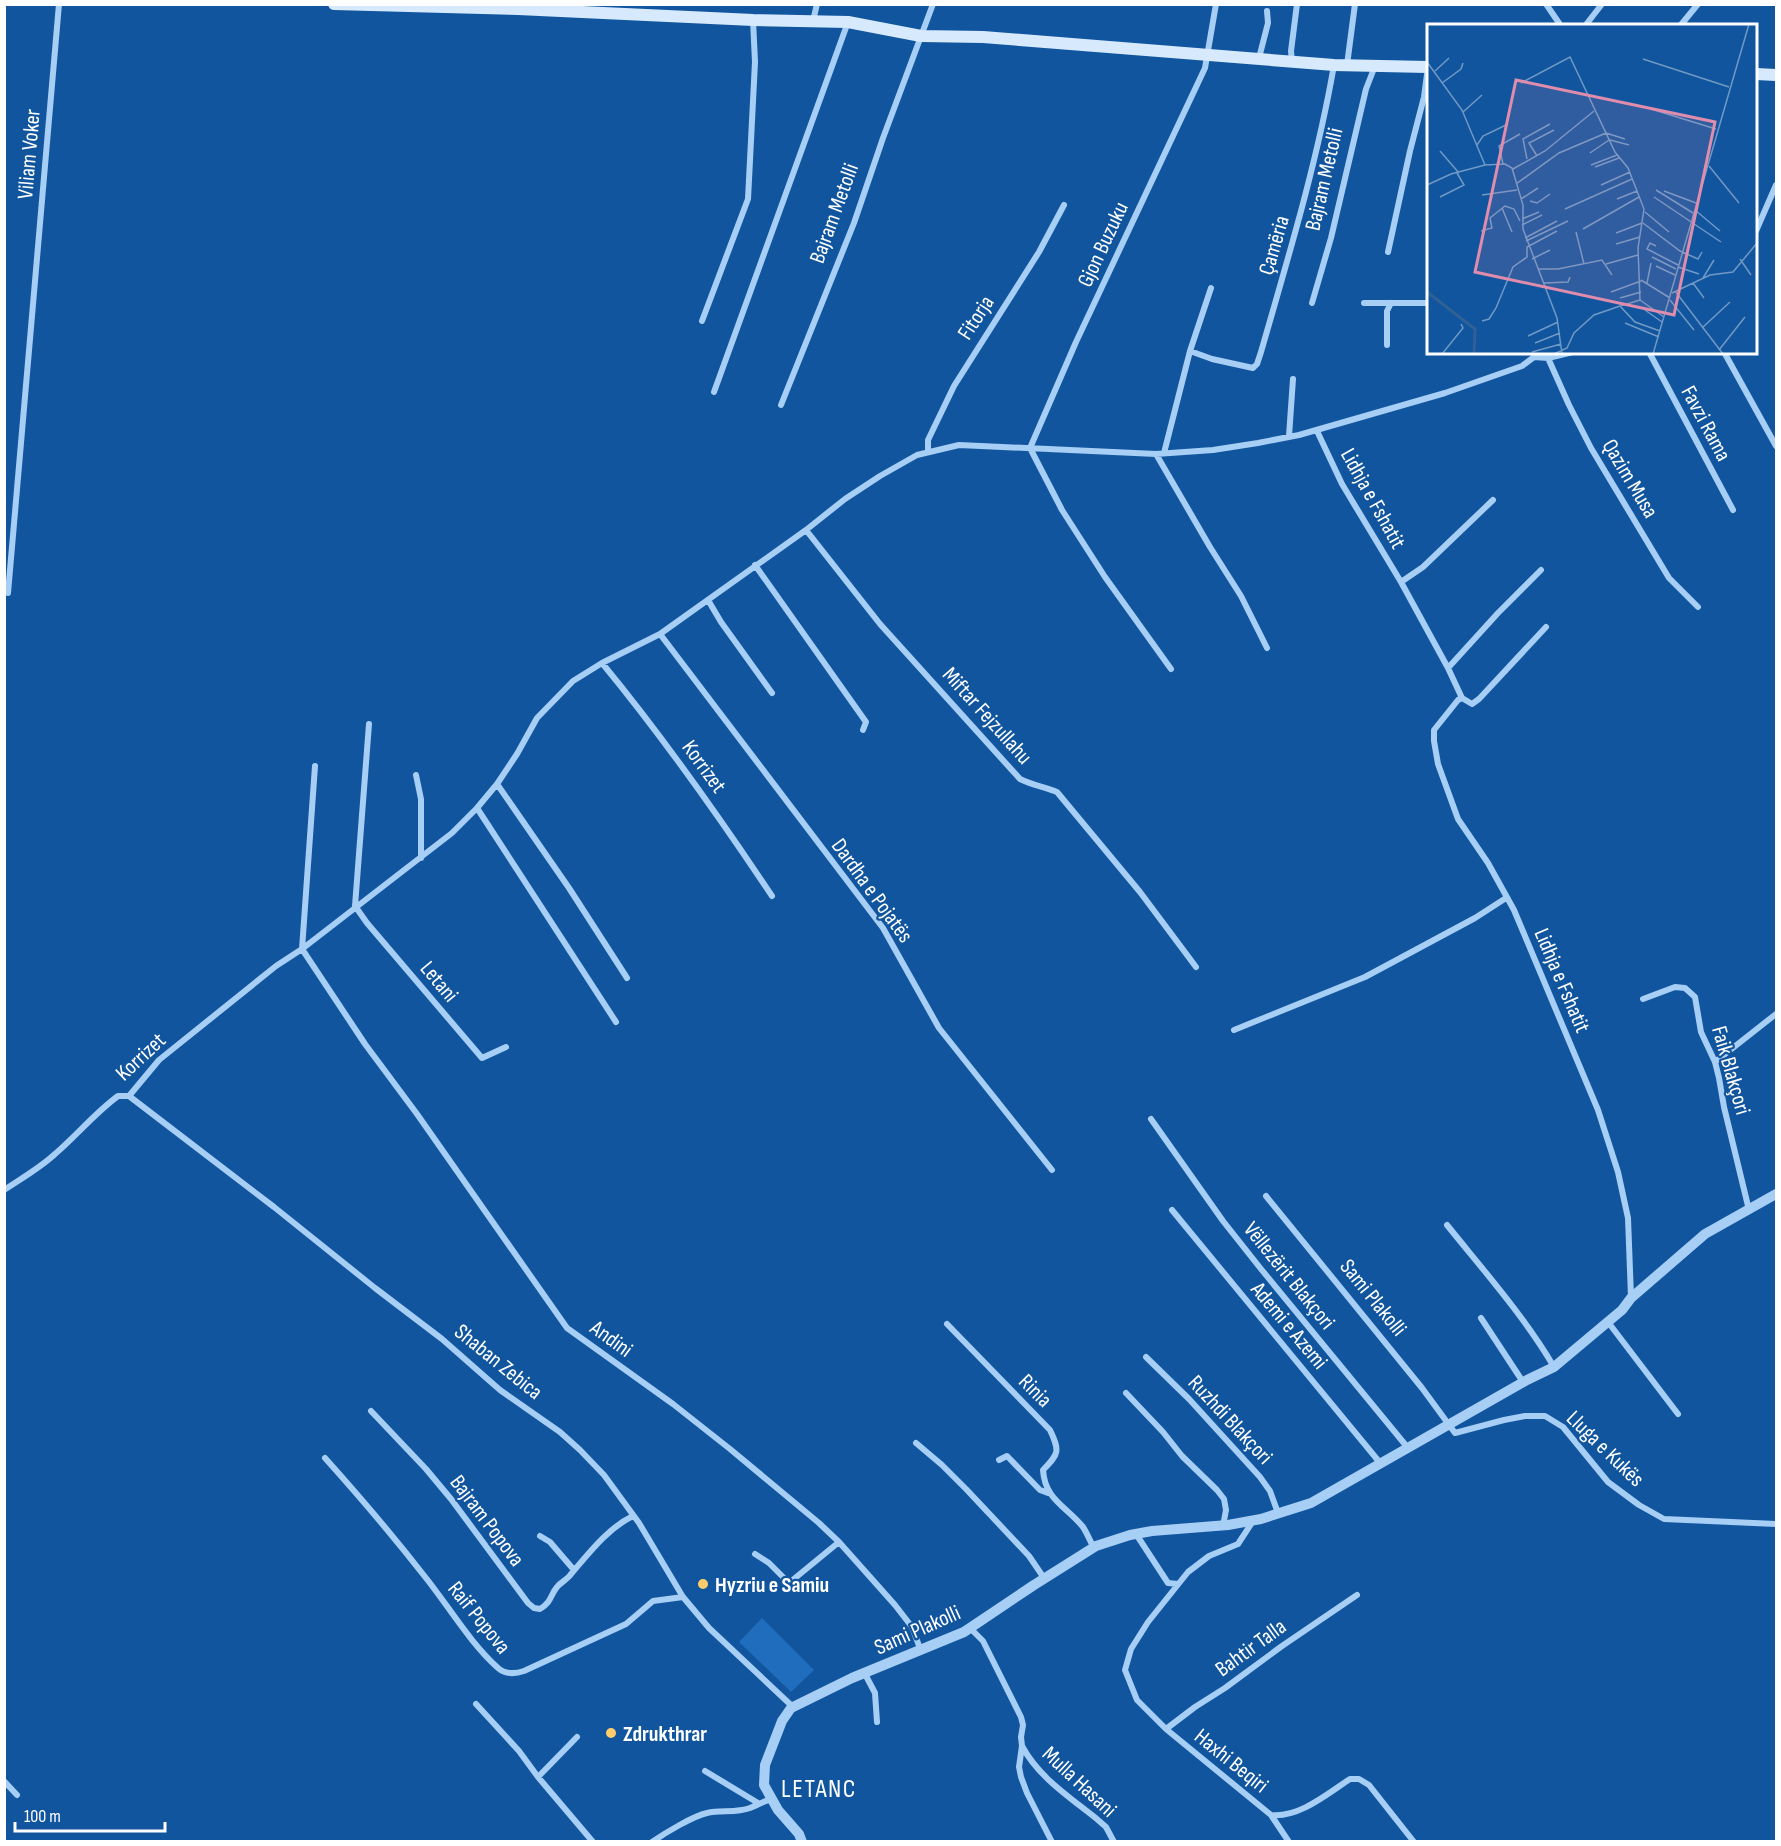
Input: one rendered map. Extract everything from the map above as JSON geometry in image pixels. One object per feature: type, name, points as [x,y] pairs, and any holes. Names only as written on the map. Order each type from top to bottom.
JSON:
[{"type":"main road","points":[[334,4],[848,22],[921,36],[983,37],[1334,65],[1427,67]]},
{"type":"main road","points":[[1757,74],[1776,75]]},
{"type":"street","name":"Viliam Voker","points":[[8,593],[59,4]]},
{"type":"street","points":[[812,22],[817,4]]},
{"type":"street","name":"Bajram Metolli","points":[[781,405],[854,223],[933,4]]},
{"type":"street","name":"Gjon Buzuku","points":[[1030,448],[1076,342],[1205,68],[1216,4]]},
{"type":"street","points":[[1292,62],[1290,51],[1298,4]]},
{"type":"street","points":[[1347,64],[1355,4]]},
{"type":"street","points":[[1546,4],[1560,24]]},
{"type":"street","points":[[1587,24],[1602,4]]},
{"type":"street","points":[[1682,24],[1698,4]]},
{"type":"street","points":[[1259,58],[1268,23],[1267,11]]},
{"type":"street","points":[[702,321],[748,199],[755,62],[753,20]]},
{"type":"street","points":[[714,392],[848,22]]},
{"type":"street","name":"Çamëria","points":[[1190,351],[1212,359],[1253,368],[1257,364],[1305,197],[1325,115],[1334,65]]},
{"type":"street","name":"Bajram Metolli","points":[[1312,303],[1331,238],[1366,89],[1375,66]]},
{"type":"street","points":[[1388,252],[1424,98],[1427,75]]},
{"type":"street","points":[[1757,227],[1776,185]]},
{"type":"street","name":"Fitorja","points":[[928,452],[928,440],[954,386],[1039,252],[1064,205]]},
{"type":"street","points":[[1164,453],[1190,351],[1211,288]]},
{"type":"street","points":[[1364,303],[1427,303]]},
{"type":"street","points":[[1387,345],[1387,311],[1391,303]]},
{"type":"street","points":[[660,634],[806,530],[845,499],[917,455],[959,445],[1156,454],[1213,450],[1317,431],[1445,393],[1522,366],[1535,355],[1548,358],[1565,354]]},
{"type":"street","name":"Favzi Rama","points":[[1650,354],[1733,510]]},
{"type":"street","points":[[1725,354],[1776,446]]},
{"type":"street","name":"Qazim Musa","points":[[1548,358],[1591,448],[1663,569],[1698,607]]},
{"type":"street","points":[[1289,436],[1293,380]]},
{"type":"street","name":"Lidhja e Fshatit","points":[[1317,431],[1342,484],[1401,582],[1462,698],[1434,730],[1438,764],[1458,819],[1488,863],[1514,910],[1598,1110],[1618,1172],[1628,1218],[1631,1298]]},
{"type":"street","points":[[1030,448],[1062,510],[1105,577],[1171,669]]},
{"type":"street","points":[[1156,454],[1241,596],[1267,648]]},
{"type":"street","name":"Lidhja e Fshatit","points":[[1401,582],[1423,567],[1493,500]]},
{"type":"street","name":"Miftar Fejzullahu","points":[[806,530],[880,624],[1020,779],[1057,792],[1140,892],[1196,967]]},
{"type":"street","points":[[755,565],[866,722],[862,730]]},
{"type":"street","points":[[1448,668],[1541,570]]},
{"type":"street","points":[[708,600],[772,693]]},
{"type":"street","points":[[1462,698],[1472,704],[1479,699],[1546,627]]},
{"type":"street","name":"Korrizet","points":[[4,1190],[39,1168],[56,1154],[90,1119],[118,1096],[129,1096],[159,1060],[276,966],[302,949],[452,832],[498,784],[537,718],[573,681],[602,663],[660,634]]},
{"type":"street","name":"Dardha e Pojatës","points":[[660,634],[883,928],[939,1028],[1052,1170]]},
{"type":"street","name":"Korrizet","points":[[602,663],[649,721],[715,811],[772,896]]},
{"type":"street","points":[[355,906],[369,724]]},
{"type":"street","points":[[302,949],[315,766]]},
{"type":"street","points":[[416,775],[421,799],[421,858]]},
{"type":"street","points":[[498,784],[627,978]]},
{"type":"street","points":[[477,808],[616,1022]]},
{"type":"street","points":[[1234,1030],[1365,977],[1475,918],[1506,898]]},
{"type":"street","name":"Letani","points":[[355,906],[482,1058],[506,1047]]},
{"type":"street","name":"Andini","points":[[302,949],[364,1044],[417,1114],[567,1328],[673,1404],[730,1449],[839,1542],[912,1627],[921,1651]]},
{"type":"street","name":"Faik Blakçori","points":[[1643,999],[1675,987],[1689,990],[1695,997],[1701,1032],[1715,1062],[1749,1210]]},
{"type":"street","points":[[1715,1062],[1776,1014]]},
{"type":"street","name":"Shaban Zebica","points":[[129,1096],[274,1207],[442,1339],[500,1390],[560,1432],[580,1450],[604,1475],[633,1516],[683,1597],[709,1628],[793,1707]]},
{"type":"street","name":"Vëllezërit Blakçori","points":[[1151,1119],[1254,1261],[1408,1448]]},
{"type":"street","name":"Sami Plakolli","points":[[793,1707],[852,1678],[964,1632],[1044,1578],[1094,1548],[1136,1534],[1223,1526],[1278,1514],[1311,1503],[1523,1382],[1554,1367],[1622,1310],[1631,1298],[1705,1234],[1776,1194]]},
{"type":"street","name":"Sami Plakolli","points":[[1266,1196],[1422,1388],[1449,1425]]},
{"type":"street","name":"Ademi e Azemi","points":[[1172,1210],[1381,1464]]},
{"type":"street","points":[[1447,1225],[1512,1305],[1540,1343],[1554,1367]]},
{"type":"street","points":[[1481,1318],[1523,1382]]},
{"type":"street","points":[[1608,1322],[1678,1414]]},
{"type":"street","name":"Rinia","points":[[947,1323],[1050,1430],[1057,1448],[1056,1457],[1043,1470],[1048,1493]]},
{"type":"street","name":"Ruzhdi Blakçori","points":[[1146,1357],[1189,1399],[1260,1477],[1270,1491],[1278,1514]]},
{"type":"street","points":[[1126,1393],[1224,1500],[1226,1510],[1223,1526]]},
{"type":"street","name":"Bajram Popova","points":[[371,1411],[451,1499],[534,1608],[540,1609],[546,1605],[556,1588],[571,1575],[608,1533],[633,1516]]},
{"type":"street","name":"Lluga e Kukës","points":[[1449,1425],[1455,1433],[1503,1420],[1525,1416],[1545,1416],[1563,1427],[1608,1482],[1639,1505],[1664,1519],[1776,1524]]},
{"type":"street","points":[[916,1443],[966,1489],[1029,1556],[1044,1578]]},
{"type":"street","points":[[999,1460],[1007,1456],[1040,1490],[1048,1493],[1084,1529],[1094,1548]]},
{"type":"street","name":"Raif Popova","points":[[325,1458],[500,1670],[515,1674],[524,1671],[626,1624],[653,1601],[683,1597]]},
{"type":"street","name":"Haxhi Beqiri","points":[[1253,1520],[1238,1544],[1222,1549],[1198,1562],[1148,1622],[1131,1649],[1125,1670],[1137,1700],[1166,1729],[1271,1815],[1283,1816],[1297,1812],[1350,1779],[1359,1779],[1369,1785],[1414,1842]]},
{"type":"street","points":[[1136,1534],[1168,1582],[1178,1584]]},
{"type":"street","name":"Bajram Popova","points":[[540,1536],[550,1542],[574,1570]]},
{"type":"street","points":[[755,1554],[769,1563],[789,1583],[839,1542]]},
{"type":"street","name":"Bahtir Talla","points":[[1166,1729],[1357,1595]]},
{"type":"street","name":"Mulla Hasani","points":[[970,1628],[983,1641],[1021,1717],[1023,1725],[1019,1767],[1021,1777],[1052,1842]]},
{"type":"street","name":"Sami Plakolli","points":[[865,1674],[875,1693],[877,1722]]},
{"type":"street","points":[[476,1704],[519,1751],[593,1842]]},
{"type":"street","points":[[793,1707],[782,1722],[765,1765],[764,1785],[778,1810],[799,1834],[802,1842]]},
{"type":"street","points":[[538,1777],[577,1737]]},
{"type":"street","name":"Mulla Hasani","points":[[1022,1746],[1038,1770],[1106,1827],[1114,1842]]},
{"type":"street","points":[[705,1771],[758,1803]]},
{"type":"street","points":[[4,1781],[17,1795]]},
{"type":"street","points":[[652,1842],[703,1814],[750,1808],[772,1799]]},
{"type":"street","points":[[1271,1815],[1289,1842]]},
{"type":"shaded area","points":[[762,1618],[814,1670],[791,1692],[739,1642]]},
{"type":"place","name":"Hyzriu e Samiu","points":[[703,1584]]},
{"type":"place","name":"Zdrukthrar","points":[[611,1733]]},
{"type":"district","name":"LETANC","points":[[819,1788]]}]
